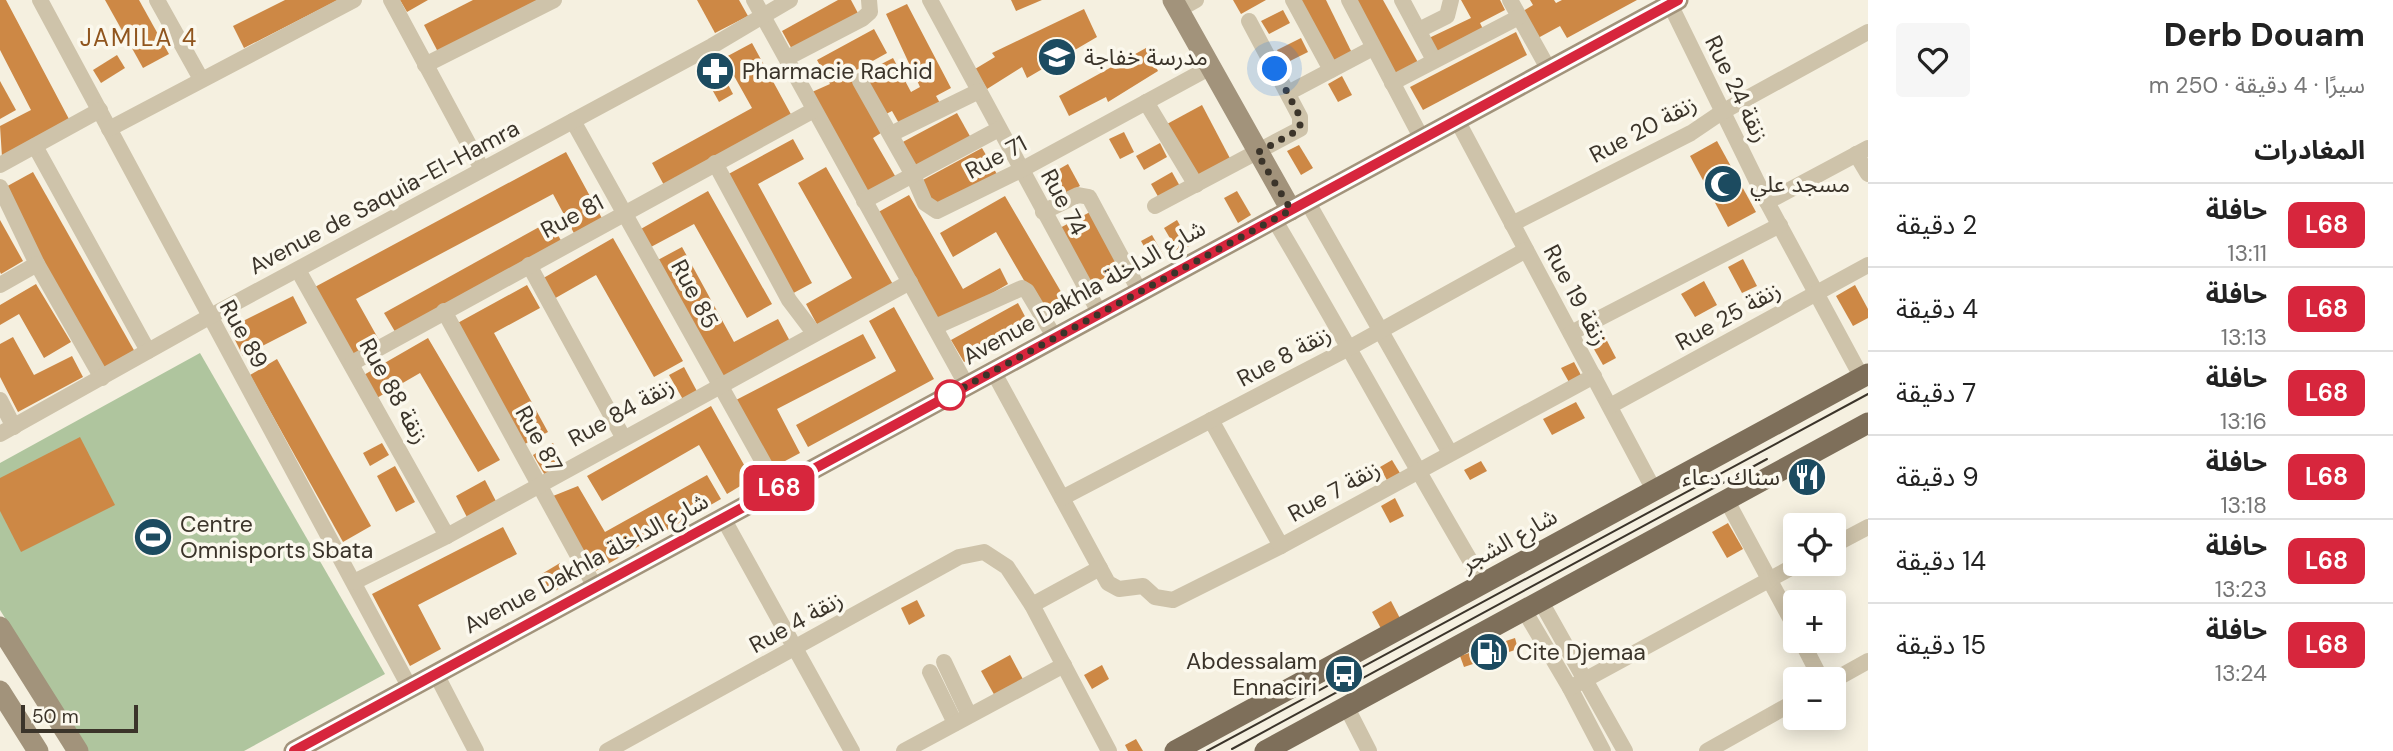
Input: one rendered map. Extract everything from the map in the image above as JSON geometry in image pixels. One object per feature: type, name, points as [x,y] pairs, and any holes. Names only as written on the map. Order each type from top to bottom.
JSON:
[{"type":"main road","name":"شارع الشجر","points":[[1175,751],[1865,376]]},
{"type":"main road","points":[[1265,751],[1868,423]]},
{"type":"street","name":"Rue 89","points":[[40,0],[410,688]]},
{"type":"street","points":[[157,0],[201,79]]},
{"type":"street","points":[[109,128],[354,0]]},
{"type":"street","points":[[391,0],[482,169]]},
{"type":"street","points":[[425,65],[554,0]]},
{"type":"street","points":[[754,0],[967,386]]},
{"type":"street","name":"Avenue de Saquia-El-Hamra","points":[[7,430],[790,0]]},
{"type":"street","points":[[787,58],[862,19],[870,12],[869,0]]},
{"type":"street","name":"Rue 74","points":[[930,0],[1100,314]]},
{"type":"street","points":[[1293,0],[1331,70]]},
{"type":"street","points":[[1349,0],[1422,139]]},
{"type":"street","points":[[1402,0],[1434,60]]},
{"type":"street","points":[[1419,30],[1447,16],[1451,0]]},
{"type":"street","points":[[1510,0],[1549,70]]},
{"type":"street","name":"Avenue Dakhla شارع الداخلة","points":[[294,751],[1672,1]]},
{"type":"street","name":"Rue 24 زنقة","points":[[1672,1],[1722,112],[1767,202],[1865,376]]},
{"type":"street","points":[[1182,3],[1209,68],[1257,153],[1291,210],[1381,330],[1450,453]]},
{"type":"street","points":[[1392,83],[1518,17]]},
{"type":"street","points":[[1155,206],[1300,129],[1300,117],[1249,21]]},
{"type":"street","name":"Rue 20 زنقة","points":[[1512,224],[1690,133],[1722,112],[1868,32]]},
{"type":"street","points":[[1288,93],[1373,48]]},
{"type":"street","name":"Rue 71","points":[[860,81],[891,134],[925,202],[937,211],[1021,170],[1209,68]]},
{"type":"street","points":[[891,134],[979,91]]},
{"type":"street","points":[[1146,102],[1196,185]]},
{"type":"street","points":[[0,165],[100,110]]},
{"type":"street","name":"Rue 81","points":[[352,363],[814,110]]},
{"type":"street","name":"Rue 19 زنقة","points":[[1457,120],[1655,492]]},
{"type":"street","name":"Rue 85","points":[[573,121],[778,489]]},
{"type":"street","points":[[864,201],[999,129]]},
{"type":"street","points":[[35,146],[148,351]]},
{"type":"street","points":[[1767,202],[1862,151],[1868,174]]},
{"type":"street","points":[[715,163],[789,300],[814,333]]},
{"type":"street","points":[[0,187],[37,264],[102,378]]},
{"type":"street","points":[[1043,212],[1078,195],[1089,197],[1140,292]]},
{"type":"street","points":[[1291,210],[1351,347],[1417,471],[1484,584]]},
{"type":"street","points":[[1570,333],[1780,225]]},
{"type":"street","name":"Rue 8 زنقة","points":[[1062,498],[1351,347],[1526,250]]},
{"type":"street","points":[[0,285],[37,264]]},
{"type":"street","points":[[529,265],[623,437]]},
{"type":"street","name":"Rue 25 زنقة","points":[[1610,406],[1868,265]]},
{"type":"street","name":"Rue 88 زنقة","points":[[298,270],[447,536]]},
{"type":"street","name":"Rue 84 زنقة","points":[[355,582],[447,536],[623,437],[910,282]]},
{"type":"street","points":[[935,327],[1015,289],[1027,291],[1055,338]]},
{"type":"street","name":"Rue 87","points":[[444,311],[596,587]]},
{"type":"street","points":[[993,372],[1100,568],[1032,605],[1109,751]]},
{"type":"street","name":"Rue 7 زنقة","points":[[1100,568],[1113,587],[1138,584],[1155,597],[1173,600],[1281,546],[1594,376]]},
{"type":"street","points":[[0,400],[7,430]]},
{"type":"street","points":[[1211,420],[1281,546]]},
{"type":"street","points":[[1726,499],[1783,604]]},
{"type":"street","points":[[723,518],[852,751]]},
{"type":"street","points":[[1846,539],[1868,527]]},
{"type":"street","name":"Rue 4 زنقة","points":[[607,751],[959,556],[984,552],[1007,567],[1032,605]]},
{"type":"street","points":[[1570,688],[1783,572]]},
{"type":"street","points":[[1532,605],[1586,679],[1625,751]]},
{"type":"street","points":[[1532,605],[1570,688],[1603,751]]},
{"type":"street","points":[[0,627],[75,745],[50,751]]},
{"type":"street","points":[[1846,673],[1868,661]]},
{"type":"street","points":[[944,662],[962,719]]},
{"type":"street","points":[[904,751],[1064,664]]},
{"type":"street","points":[[930,672],[962,719]]},
{"type":"street","points":[[436,674],[476,751]]},
{"type":"street","points":[[0,691],[38,751]]},
{"type":"street","points":[[1346,706],[1369,751]]},
{"type":"street","points":[[1707,751],[1783,708]]},
{"type":"green space","name":"Centre Omnisports Sbata","points":[[200,353],[385,674],[244,751],[88,751],[0,610],[0,463]]},
{"type":"building","points":[[0,0],[6,0],[70,121],[2,157],[0,126],[31,110],[0,50]]},
{"type":"building","points":[[105,0],[139,0],[169,54],[143,68]]},
{"type":"building","points":[[285,0],[338,0],[244,48],[233,26]]},
{"type":"building","points":[[400,0],[428,0],[407,12]]},
{"type":"building","points":[[473,0],[538,0],[438,52],[424,25]]},
{"type":"building","points":[[697,0],[739,0],[748,16],[715,33]]},
{"type":"building","points":[[838,0],[851,0],[860,17],[794,53],[782,31]]},
{"type":"building","points":[[1011,0],[1042,0],[1016,11]]},
{"type":"building","points":[[1233,0],[1266,0],[1241,14]]},
{"type":"building","points":[[1297,0],[1326,0],[1354,57],[1331,68]]},
{"type":"building","points":[[1351,0],[1383,0],[1420,66],[1395,79]]},
{"type":"building","points":[[1461,0],[1500,0],[1505,10],[1480,23],[1485,33],[1437,57],[1429,38],[1471,18]]},
{"type":"building","points":[[1530,0],[1554,0],[1556,3],[1562,0],[1637,0],[1567,38],[1560,26],[1538,38],[1523,11],[1533,5]]},
{"type":"building","points":[[907,4],[951,88],[936,96],[941,105],[901,127],[892,111],[882,116],[860,75],[893,58],[911,92],[920,87],[886,14]]},
{"type":"building","points":[[1084,9],[1097,37],[1027,78],[1022,67],[987,89],[975,69],[995,57],[992,53]]},
{"type":"building","points":[[1283,10],[1290,23],[1269,34],[1261,21]]},
{"type":"building","points":[[874,29],[887,53],[851,73],[884,131],[873,138],[898,181],[870,195],[812,92],[830,84],[817,60]]},
{"type":"building","points":[[1516,32],[1527,55],[1423,110],[1410,87]]},
{"type":"building","points":[[1301,38],[1308,52],[1284,64],[1277,50]]},
{"type":"building","points":[[752,43],[793,118],[665,187],[652,163],[752,108],[724,58]]},
{"type":"building","points":[[1146,48],[1158,71],[1108,102],[1106,97],[1069,116],[1059,96]]},
{"type":"building","points":[[117,55],[125,68],[101,83],[93,70]]},
{"type":"building","points":[[718,65],[733,94],[719,102],[703,73]]},
{"type":"building","points":[[1342,76],[1352,95],[1338,102],[1328,84]]},
{"type":"building","points":[[0,81],[16,110],[0,119]]},
{"type":"building","points":[[1202,105],[1233,164],[1199,182],[1167,124]]},
{"type":"building","points":[[957,113],[971,138],[912,169],[899,144]]},
{"type":"building","points":[[1124,132],[1134,152],[1120,159],[1109,139]]},
{"type":"building","points":[[793,139],[804,159],[758,184],[812,283],[788,296],[723,177]]},
{"type":"building","name":"مسجد علي","points":[[1717,141],[1756,212],[1728,227],[1690,156]]},
{"type":"building","points":[[1160,143],[1167,157],[1144,170],[1136,156]]},
{"type":"building","points":[[1299,145],[1313,168],[1301,175],[1287,151]]},
{"type":"building","points":[[982,148],[998,176],[937,210],[921,181]]},
{"type":"building","points":[[566,152],[604,222],[576,237],[553,194],[356,299],[379,340],[350,356],[313,288]]},
{"type":"building","points":[[1068,164],[1080,186],[1066,193],[1054,172]]},
{"type":"building","points":[[826,167],[895,288],[820,330],[806,304],[852,278],[798,183]]},
{"type":"building","points":[[33,172],[135,352],[104,369],[2,189]]},
{"type":"building","points":[[1172,172],[1181,188],[1160,200],[1151,184]]},
{"type":"building","points":[[708,191],[772,304],[747,318],[694,224],[649,248],[639,230]]},
{"type":"building","points":[[1237,191],[1251,215],[1238,223],[1224,198]]},
{"type":"building","points":[[909,195],[963,289],[1000,268],[1008,284],[937,325],[873,215]]},
{"type":"building","points":[[1005,196],[1067,302],[1044,315],[996,232],[953,257],[940,233]]},
{"type":"building","points":[[1090,212],[1120,269],[1088,287],[1056,230]]},
{"type":"building","points":[[0,220],[23,261],[1,274],[0,272]]},
{"type":"building","points":[[1177,220],[1191,245],[1178,252],[1164,228]]},
{"type":"building","points":[[550,221],[563,244],[397,335],[384,313]]},
{"type":"building","points":[[1152,235],[1165,258],[1154,264],[1141,241]]},
{"type":"building","points":[[613,238],[683,361],[654,377],[596,275],[552,300],[540,280]]},
{"type":"building","points":[[682,247],[734,342],[778,319],[791,343],[721,381],[656,261]]},
{"type":"building","points":[[1743,259],[1757,286],[1742,293],[1728,267]]},
{"type":"building","points":[[1704,281],[1717,305],[1695,317],[1681,294]]},
{"type":"building","points":[[36,284],[71,342],[44,358],[19,314],[0,325],[0,305]]},
{"type":"building","points":[[527,285],[540,308],[494,333],[548,432],[521,446],[454,325]]},
{"type":"building","points":[[1855,285],[1868,309],[1868,318],[1853,326],[1836,296]]},
{"type":"building","points":[[293,296],[307,323],[243,356],[229,328]]},
{"type":"building","points":[[1018,303],[1030,326],[964,362],[951,340]]},
{"type":"building","points":[[894,307],[934,379],[808,447],[796,425],[896,371],[869,321]]},
{"type":"building","points":[[863,334],[876,358],[777,409],[800,453],[772,468],[736,400]]},
{"type":"building","points":[[13,337],[34,375],[72,356],[83,377],[18,412],[0,377],[0,344]]},
{"type":"building","points":[[1605,337],[1616,358],[1603,365],[1591,344]]},
{"type":"building","points":[[428,338],[500,460],[478,472],[420,373],[375,399],[362,376]]},
{"type":"building","points":[[277,359],[371,526],[343,542],[250,375]]},
{"type":"building","points":[[1574,362],[1582,377],[1570,384],[1561,368]]},
{"type":"building","points":[[684,367],[699,395],[685,403],[669,375]]},
{"type":"building","points":[[1576,402],[1585,418],[1552,435],[1543,419]]},
{"type":"building","points":[[711,406],[752,479],[727,494],[699,445],[602,501],[587,476]]},
{"type":"building","points":[[80,437],[115,505],[21,552],[0,511],[0,478]]},
{"type":"building","points":[[382,443],[389,455],[370,466],[363,453]]},
{"type":"building","points":[[553,443],[566,465],[546,477],[533,455]]},
{"type":"building","points":[[1392,460],[1403,478],[1390,486],[1380,467]]},
{"type":"building","points":[[1481,461],[1487,471],[1470,480],[1464,470]]},
{"type":"building","points":[[395,466],[415,502],[396,512],[377,476]]},
{"type":"building","points":[[707,475],[721,499],[594,572],[553,496],[578,486],[605,532]]},
{"type":"building","points":[[485,480],[499,507],[470,523],[456,496]]},
{"type":"building","points":[[1395,498],[1404,516],[1390,523],[1381,506]]},
{"type":"building","points":[[1728,523],[1743,549],[1727,558],[1712,532]]},
{"type":"building","points":[[503,527],[517,554],[418,605],[441,649],[410,666],[372,594]]},
{"type":"building","points":[[560,563],[571,582],[551,593],[540,575]]},
{"type":"building","points":[[917,600],[925,616],[909,625],[901,608]]},
{"type":"building","points":[[1391,601],[1403,624],[1384,634],[1372,612]]},
{"type":"building","name":"Cite Djemaa","points":[[1515,638],[1518,649],[1464,667],[1460,656]]},
{"type":"building","points":[[1010,655],[1025,683],[996,698],[981,671]]},
{"type":"building","points":[[1102,665],[1109,679],[1092,689],[1084,675]]},
{"type":"building","points":[[1136,739],[1143,751],[1128,751],[1125,745]]},
{"type":"tram line","points":[[1207,751],[1868,394]]},
{"type":"tram line","points":[[1232,749],[1767,459]]},
{"type":"bus line","name":"L68","points":[[294,751],[1678,0]]},
{"type":"place","name":"مدرسة خفاجة","points":[[1057,57]]},
{"type":"place","name":"Pharmacie Rachid","points":[[715,71]]},
{"type":"place","name":"مسجد علي","points":[[1723,184]]},
{"type":"place","name":"سناك دعاء","points":[[1807,477]]},
{"type":"place","name":"Centre Omnisports Sbata","points":[[153,537]]},
{"type":"place","name":"Cite Djemaa","points":[[1489,652]]},
{"type":"place","name":"Abdessalam Ennaciri","points":[[1344,674]]},
{"type":"district","name":"JAMILA 4","points":[[139,38]]},
{"type":"route","points":[[950,395],[946,397],[1291,210],[1257,153],[1297,134],[1300,129],[1300,117],[1275,69]]}]
